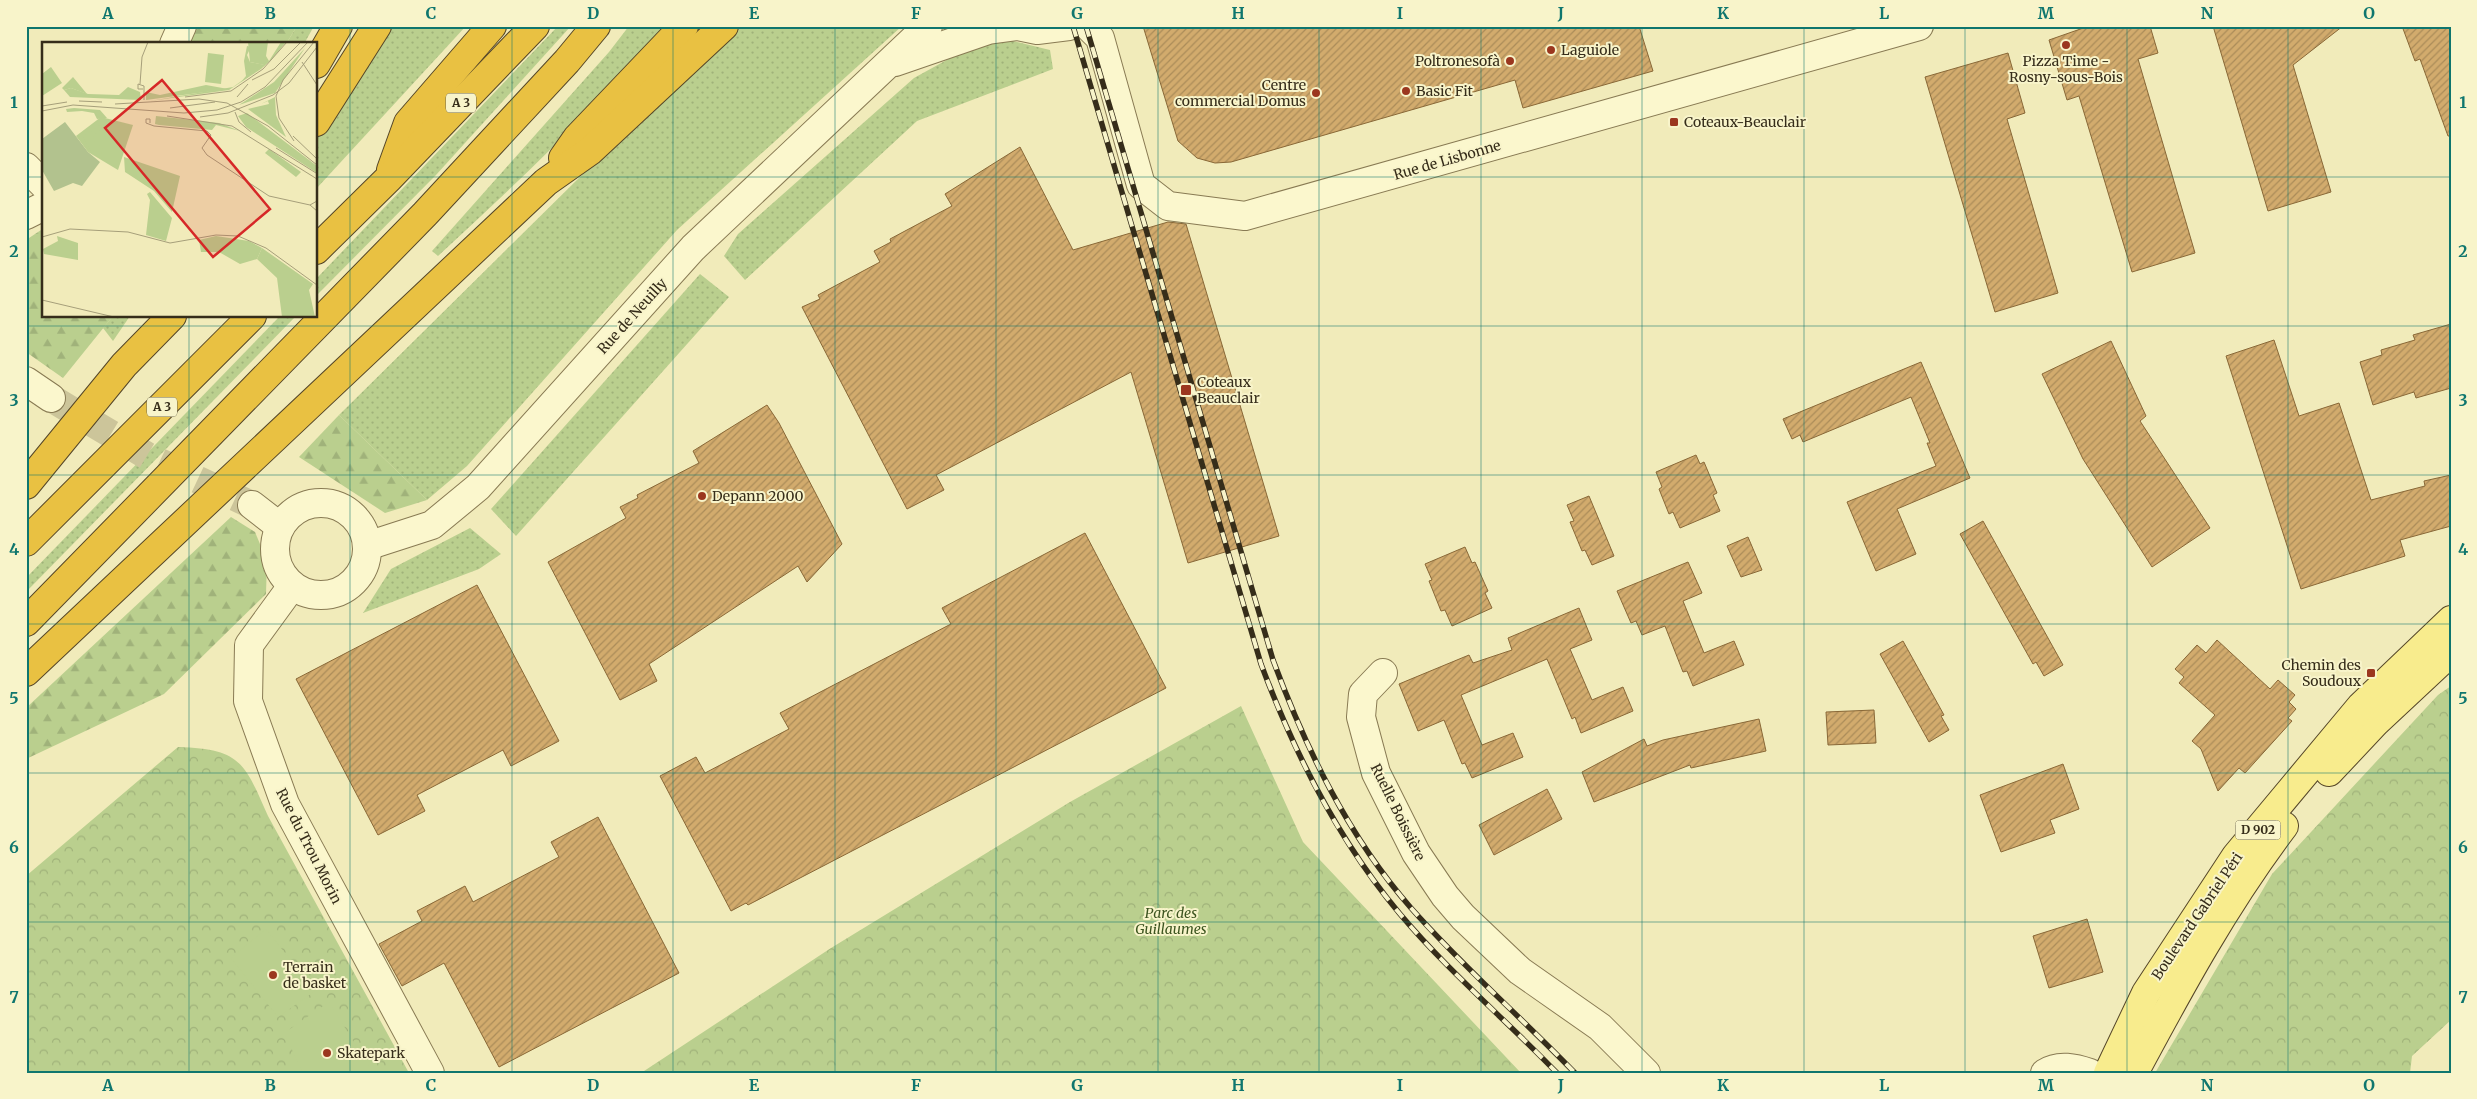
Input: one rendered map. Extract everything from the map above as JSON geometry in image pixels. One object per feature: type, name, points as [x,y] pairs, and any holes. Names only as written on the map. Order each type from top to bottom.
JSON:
[{"type":"highway","points":[[318,61],[338,26]]},
{"type":"highway","points":[[318,119],[377,26]]},
{"type":"highway","points":[[388,179],[408,123],[492,26]]},
{"type":"highway","name":"A 3","points":[[318,248],[388,179],[534,26]]},
{"type":"highway","points":[[26,622],[425,214],[567,61],[596,26]]},
{"type":"highway","points":[[546,182],[577,138],[684,26]]},
{"type":"highway","points":[[26,672],[546,182],[590,151],[724,26]]},
{"type":"highway","points":[[124,365],[151,318]]},
{"type":"highway","points":[[26,485],[124,365],[170,318]]},
{"type":"highway","name":"A 3","points":[[26,542],[250,318]]},
{"type":"main road","name":"Boulevard Gabriel Péri","points":[[2108,1073],[2146,993],[2236,856],[2361,706],[2451,620]]},
{"type":"main road","name":"Boulevard Gabriel Péri","points":[[2134,1073],[2187,973],[2259,860],[2301,803],[2338,762],[2430,670],[2451,652]]},
{"type":"street","points":[[175,42],[182,26]]},
{"type":"street","name":"Rue de Neuilly","points":[[367,546],[432,525],[478,487],[693,248],[928,26]]},
{"type":"street","name":"Rue de Neuilly","points":[[886,65],[988,30],[1017,26],[1037,30],[1069,26]]},
{"type":"street","name":"Rue de Lisbonne","points":[[1088,26],[1100,38],[1141,185],[1168,206],[1245,216],[1919,26]]},
{"type":"street","points":[[26,167],[42,184]]},
{"type":"street","points":[[26,215],[42,207]]},
{"type":"street","points":[[26,381],[51,398]]},
{"type":"street","points":[[324,502],[337,505],[349,511],[358,521],[364,533],[367,546],[366,559],[362,571],[354,582],[343,590],[330,595],[317,596],[304,593],[292,586],[283,577],[275,559],[275,539],[279,526],[288,516],[311,503],[324,502]]},
{"type":"street","points":[[252,505],[279,526]]},
{"type":"street","name":"Rue du Trou Morin","points":[[292,586],[249,645],[248,702],[285,804],[430,1073]]},
{"type":"street","name":"Ruelle Boissière","points":[[1383,674],[1364,694],[1361,717],[1376,773],[1416,853],[1445,896],[1491,944],[1520,971],[1600,1027],[1646,1073]]},
{"type":"street","points":[[2045,1073],[2060,1067],[2077,1068],[2090,1073]]},
{"type":"green space","points":[[197,26],[297,26],[287,42],[190,42]]},
{"type":"green space","points":[[297,26],[314,26],[305,42],[287,42]]},
{"type":"green space","points":[[389,26],[466,26],[318,187],[318,134]]},
{"type":"green space","points":[[558,26],[571,26],[436,175],[318,294],[318,277]]},
{"type":"green space","points":[[629,26],[665,26],[612,87],[526,173],[438,256],[432,251],[609,52]]},
{"type":"green space","points":[[740,26],[902,26],[677,230],[467,466],[427,500],[339,415],[583,174]]},
{"type":"green space","points":[[1005,39],[1050,50],[1053,69],[917,121],[745,280],[724,256],[738,234],[914,78],[972,46]]},
{"type":"green space","points":[[42,229],[42,318],[111,318],[63,378],[26,352],[26,240]]},
{"type":"green space","points":[[700,274],[729,297],[516,536],[491,509]]},
{"type":"green space","points":[[111,318],[129,318],[113,341],[103,328]]},
{"type":"green space","points":[[278,318],[294,318],[26,592],[26,578]]},
{"type":"green space","points":[[339,415],[427,500],[385,513],[299,457]]},
{"type":"green space","points":[[231,517],[255,532],[267,561],[266,594],[164,694],[26,759],[26,708]]},
{"type":"green space","points":[[470,528],[501,554],[479,569],[363,613],[391,569]]},
{"type":"green space","points":[[2451,686],[2451,1020],[2412,1056],[2410,1073],[2155,1073],[2272,874],[2438,695]]},
{"type":"green space","name":"Parc des Guillaumes","points":[[1241,706],[1303,842],[1521,1073],[641,1073],[831,948],[1070,802]]},
{"type":"green space","points":[[178,747],[199,748],[228,755],[246,771],[268,816],[409,1073],[26,1073],[26,876]]},
{"type":"green space","name":"Terrain de basket","points":[[266,929],[315,991],[278,1017],[231,958]]},
{"type":"green space","name":"Skatepark","points":[[329,1002],[373,1073],[303,1073],[284,1033]]},
{"type":"building","name":"Centre commercial Domus","points":[[1143,26],[1639,26],[1653,71],[1523,108],[1515,80],[1231,162],[1215,163],[1197,158],[1178,141]]},
{"type":"building","points":[[2089,26],[2150,26],[2158,53],[2138,59],[2195,253],[2132,272],[2079,96],[2067,100],[2049,40]]},
{"type":"building","points":[[2213,26],[2343,26],[2293,65],[2331,192],[2268,211]]},
{"type":"building","points":[[2402,26],[2451,26],[2451,136],[2448,136],[2420,59],[2415,61]]},
{"type":"building","points":[[2008,53],[2025,113],[2007,119],[2058,293],[1995,312],[1925,77]]},
{"type":"building","points":[[1020,147],[1073,250],[1168,222],[1186,224],[1279,536],[1188,563],[1131,372],[936,475],[944,490],[907,509],[802,307],[820,299],[818,295],[880,262],[874,251],[891,242],[890,239],[952,206],[945,194]]},
{"type":"building","points":[[2451,324],[2451,388],[2416,398],[2414,392],[2373,405],[2360,362],[2382,355],[2381,350],[2415,340],[2413,335]]},
{"type":"building","points":[[2274,340],[2299,416],[2339,403],[2371,500],[2425,486],[2424,481],[2451,475],[2451,526],[2400,540],[2405,556],[2301,589],[2226,356]]},
{"type":"building","points":[[2111,341],[2146,416],[2140,421],[2210,528],[2152,567],[2083,459],[2042,374]]},
{"type":"building","points":[[1921,362],[1970,478],[1897,509],[1916,554],[1876,571],[1847,502],[1936,466],[1927,443],[1930,443],[1911,397],[1803,442],[1800,435],[1792,439],[1783,419]]},
{"type":"building","points":[[767,405],[779,423],[842,544],[807,582],[798,566],[649,664],[657,681],[620,700],[548,562],[626,518],[620,507],[638,498],[637,495],[699,463],[693,451]]},
{"type":"building","points":[[1696,455],[1700,464],[1704,462],[1717,493],[1713,495],[1720,511],[1680,528],[1673,512],[1669,514],[1659,489],[1662,487],[1656,472]]},
{"type":"building","points":[[1589,496],[1614,556],[1592,565],[1585,550],[1582,551],[1570,522],[1574,521],[1567,505]]},
{"type":"building","points":[[1983,521],[2063,665],[2044,676],[2036,662],[2033,664],[1960,534]]},
{"type":"building","points":[[1085,533],[1166,688],[748,905],[746,903],[731,911],[660,776],[696,757],[705,773],[789,729],[780,713],[951,624],[942,608]]},
{"type":"building","points":[[1748,537],[1762,570],[1741,577],[1727,546]]},
{"type":"building","points":[[1465,547],[1472,563],[1475,562],[1488,591],[1485,593],[1492,608],[1452,626],[1445,610],[1441,611],[1429,581],[1432,580],[1425,564]]},
{"type":"building","points":[[1688,562],[1702,593],[1683,601],[1704,653],[1734,641],[1744,665],[1693,686],[1687,671],[1683,672],[1665,626],[1642,635],[1636,621],[1631,623],[1617,591]]},
{"type":"building","points":[[477,585],[559,741],[511,766],[503,750],[417,795],[425,811],[378,835],[296,679]]},
{"type":"building","points":[[1579,608],[1592,640],[1570,649],[1592,700],[1623,687],[1633,711],[1581,733],[1575,717],[1572,719],[1547,659],[1461,695],[1482,745],[1513,733],[1523,757],[1472,778],[1465,763],[1462,764],[1444,720],[1418,731],[1399,684],[1469,655],[1473,663],[1512,650],[1508,638]]},
{"type":"building","points":[[2217,640],[2270,689],[2278,680],[2295,695],[2289,702],[2296,709],[2288,718],[2292,721],[2245,773],[2239,768],[2218,791],[2201,749],[2192,741],[2215,715],[2179,683],[2184,677],[2175,669],[2197,645],[2206,653]]},
{"type":"building","points":[[1903,641],[1944,715],[1941,716],[1949,730],[1929,742],[1880,654]]},
{"type":"building","points":[[1874,710],[1876,743],[1828,745],[1826,712]]},
{"type":"building","points":[[1759,719],[1766,751],[1691,768],[1690,765],[1594,802],[1582,772],[1644,739],[1647,746],[1663,740]]},
{"type":"building","points":[[2063,764],[2079,809],[2050,820],[2055,833],[2001,852],[1980,795]]},
{"type":"building","points":[[1547,789],[1562,819],[1494,855],[1479,825]]},
{"type":"building","points":[[598,817],[679,973],[499,1067],[444,963],[402,986],[379,944],[422,921],[417,911],[465,886],[473,902],[559,857],[551,842]]},
{"type":"building","points":[[2087,919],[2103,972],[2049,988],[2033,936]]},
{"type":"tunnel","points":[[51,398],[149,457],[252,505]]},
{"type":"railway","points":[[1073,26],[1261,664],[1288,731],[1338,826],[1357,857],[1400,914],[1457,975],[1557,1073]]},
{"type":"railway","points":[[1086,26],[1273,660],[1315,759],[1348,821],[1388,880],[1411,908],[1575,1073]]},
{"type":"place","name":"Pizza Time - Rosny-sous-Bois","points":[[2066,45]]},
{"type":"place","name":"Laguiole","points":[[1551,50]]},
{"type":"place","name":"Poltronesofà","points":[[1510,61]]},
{"type":"place","name":"Basic Fit","points":[[1406,91]]},
{"type":"place","name":"Centre commercial Domus","points":[[1316,93]]},
{"type":"place","name":"Coteaux-Beauclair","points":[[1674,122]]},
{"type":"place","name":"Coteaux Beauclair","points":[[1186,390]]},
{"type":"place","name":"Depann 2000","points":[[702,496]]},
{"type":"place","name":"Chemin des Soudoux","points":[[2371,673]]},
{"type":"place","name":"Terrain de basket","points":[[273,975]]},
{"type":"place","name":"Skatepark","points":[[327,1053]]}]
